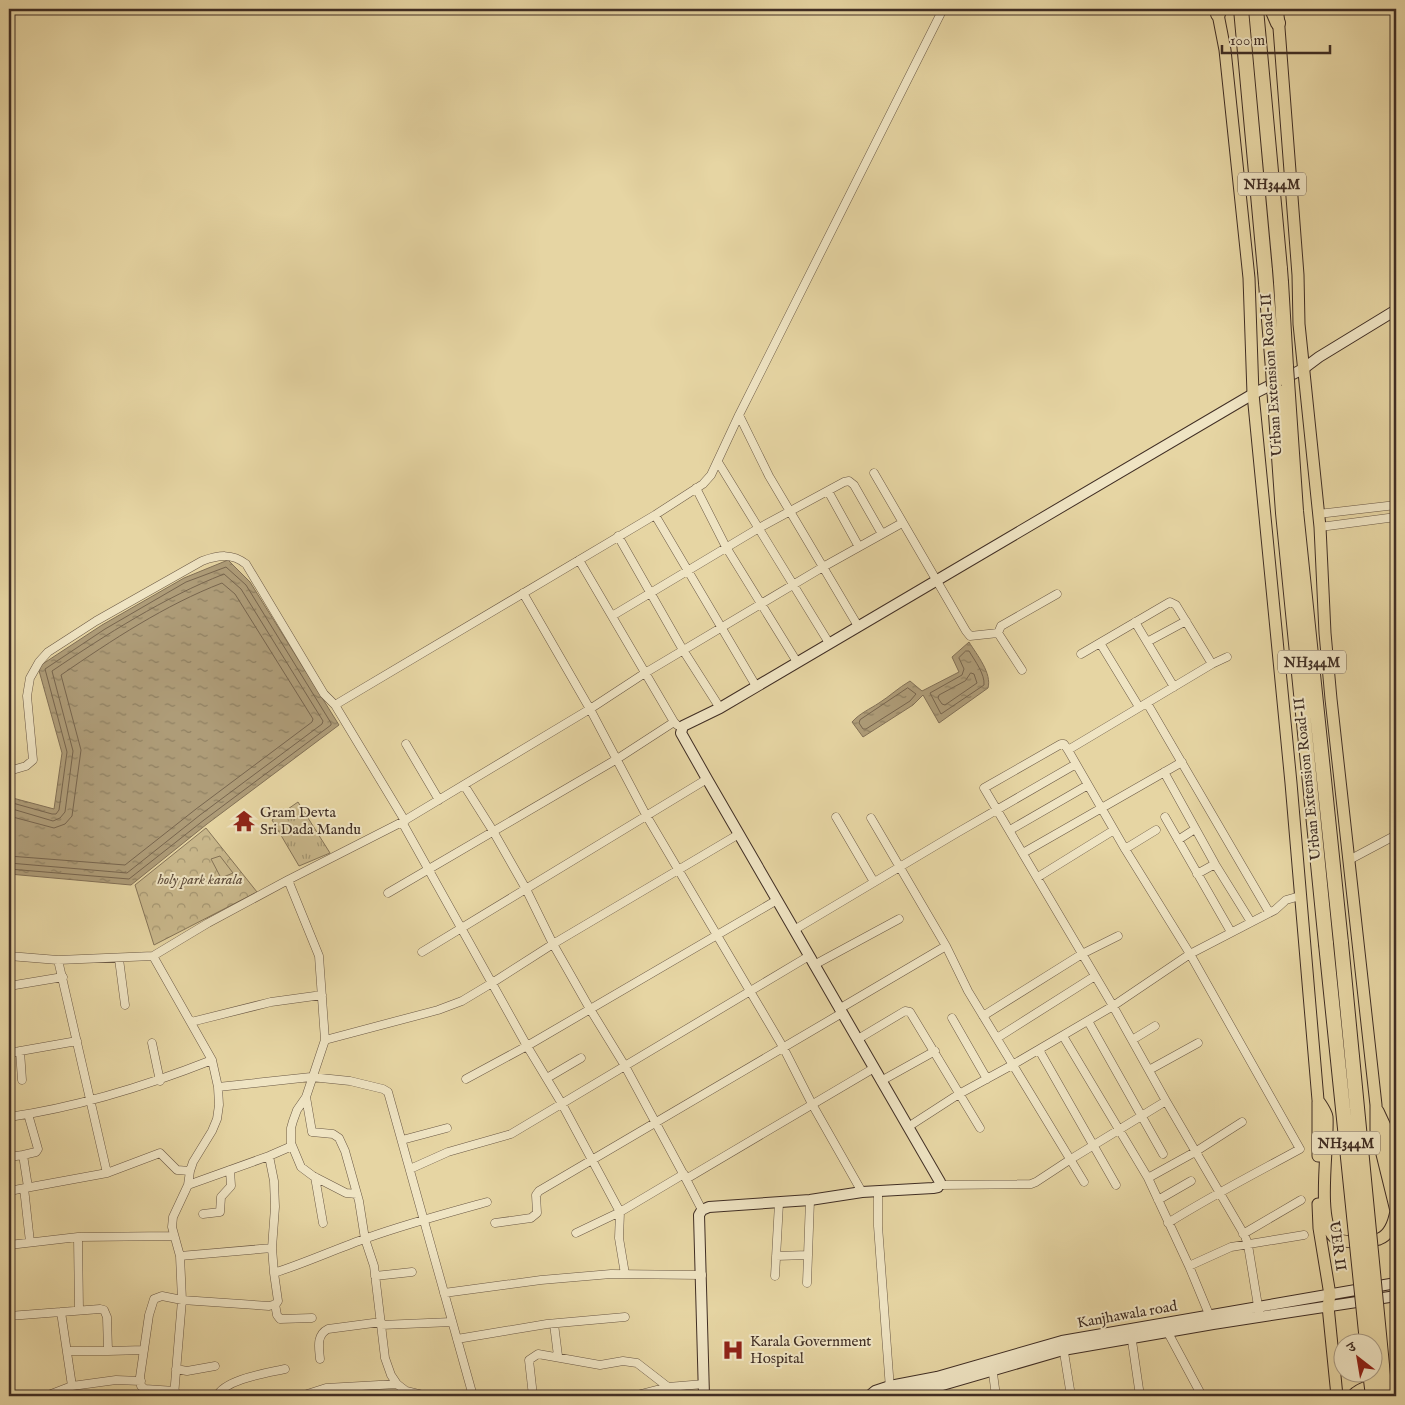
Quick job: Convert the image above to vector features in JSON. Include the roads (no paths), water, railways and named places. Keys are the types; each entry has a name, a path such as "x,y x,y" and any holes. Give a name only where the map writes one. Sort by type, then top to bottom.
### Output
{"highway":[{"name":"Urban Extension Road-II","path":"1241,9 1266,277 1282,372 1385,1396"},
{"name":"Urban Extension Road-II","path":"1256,9 1280,276 1282,372 1274,386 1283,513 1366,1332"},
{"path":"1272,9 1278,23"},
{"path":"1371,1382 1373,1396"}],"main road":[{"path":"1218,10 1225,50 1249,278 1252,394 1291,783 1318,1100 1327,1115 1325,1211 1330,1231 1335,1239 1347,1242 1379,1239 1387,1233 1394,1223 1396,1211 1376,1130 1376,1105 1330,690 1320,527 1299,324 1298,275 1277,9"},
{"path":"1249,278 1298,275"},
{"name":"UER II","path":"1318,1100 1319,1228 1329,1300 1337,1396"},
{"path":"1376,1105 1385,1126 1396,1178"},
{"path":"1352,1396 1357,1390 1396,1381"}],"street":[{"path":"336,705 655,515 707,479 718,462 739,416 942,9"},
{"path":"388,893 677,725 720,708 1005,541 1107,478 1252,394 1303,369 1319,357 1396,310"},
{"path":"739,416 769,476 858,626"},
{"path":"718,462 829,643"},
{"path":"874,473 968,634 977,636 998,633"},
{"path":"612,616 789,510 844,482 854,485 882,534"},
{"path":"696,488 726,547 796,662"},
{"path":"828,491 859,547"},
{"path":"1318,514 1396,505"},
{"path":"655,515 756,686"},
{"path":"1320,527 1396,517"},
{"path":"9,956 58,960 153,956 208,922 403,822 590,709 683,650 823,567 902,523"},
{"path":"618,536 683,650 720,708"},
{"path":"9,771 26,766 33,760 27,696 30,678 38,662 48,652 96,621 202,561 217,556 229,555 240,559 246,564 324,694 336,705 592,1159 620,1212 620,1238 625,1274"},
{"path":"579,560 677,725 939,1179 940,1185"},
{"path":"523,593 590,709 646,815 783,1047 812,1104 862,1192"},
{"path":"998,633 1001,626 1057,594"},
{"path":"1082,654 1170,602 1176,605 1212,664"},
{"path":"1147,642 1186,621"},
{"path":"1135,622 1174,687"},
{"path":"998,633 1022,670"},
{"path":"1100,643 1139,707"},
{"path":"1068,750 1212,664 1227,657"},
{"path":"1147,703 1269,912"},
{"path":"406,744 439,800"},
{"path":"1168,1223 1219,1193 1300,1149 1190,954 1125,849 1068,750 1064,744 1061,744 986,787 985,790 1038,876 1166,1101 1196,1152 1219,1193 1243,1234 1248,1245 1259,1312"},
{"path":"1023,853 1182,762"},
{"path":"794,930 1076,764"},
{"path":"1164,772 1195,830 1251,922"},
{"path":"422,952 707,779"},
{"path":"464,785 526,889 553,944 625,1066 702,1210"},
{"path":"1010,830 1088,785"},
{"path":"836,817 874,882"},
{"path":"1165,817 1230,932"},
{"path":"871,818 946,946 968,991 1084,1182"},
{"path":"1038,876 1114,830"},
{"path":"1125,849 1156,830"},
{"path":"1178,840 1195,830"},
{"path":"325,1040 438,1010 462,1001 553,944 739,834"},
{"path":"1349,860 1396,835"},
{"path":"1198,874 1215,864"},
{"path":"288,880 319,956 325,1040 311,1077 306,1097 297,1110 293,1121 290,1135 292,1146 301,1167 314,1177 346,1193 357,1194"},
{"path":"908,1126 1113,1006 1190,954 1275,910 1286,900 1300,896"},
{"path":"466,1079 527,1046 777,900"},
{"path":"410,1169 448,1152 511,1134 750,991 899,919"},
{"path":"983,1016 1082,954 1118,936"},
{"path":"495,1222 531,1218 537,1213 536,1195 539,1191 783,1047 946,946"},
{"path":"153,956 212,1060 218,1087 219,1105 217,1119 193,1162 188,1185 173,1217 172,1227 180,1256 182,1300 174,1394 142,1388 144,1350 149,1315 154,1298 162,1296 182,1300 269,1306 275,1304"},
{"path":"119,958 125,1005"},
{"path":"58,960 107,1173"},
{"path":"997,1038 1095,976"},
{"path":"9,986 63,977"},
{"path":"191,1022 271,1002 322,995"},
{"path":"858,1039 908,1011 910,1012 980,1128"},
{"path":"952,1018 987,1079"},
{"path":"1088,1021 1164,1154"},
{"path":"1132,1040 1155,1026"},
{"path":"1063,1036 1148,1178 1189,1266 1211,1320"},
{"path":"9,1053 77,1041"},
{"path":"152,1043 160,1081"},
{"path":"1149,1070 1198,1043"},
{"path":"1039,1050 1116,1185"},
{"path":"20,1051 22,1080"},
{"path":"881,1081 935,1051"},
{"path":"547,1078 581,1058"},
{"path":"9,1117 91,1101 160,1081 212,1060"},
{"path":"576,1233 685,1177 874,1068"},
{"path":"218,1087 311,1077 350,1080 386,1090 390,1097 472,1396"},
{"path":"306,1097 310,1130 313,1134 333,1134 339,1138 345,1151 357,1194 365,1239 375,1276 385,1358 391,1375 397,1384 406,1390 427,1396"},
{"path":"704,1396 699,1215 702,1210 709,1207 780,1203 862,1192 934,1188 940,1185 1031,1184 1166,1101"},
{"path":"9,1157 36,1152 38,1149 28,1114"},
{"path":"1148,1178 1196,1152 1242,1122"},
{"path":"402,1140 446,1128"},
{"path":"188,1185 292,1146"},
{"path":"9,1191 107,1173 160,1153 177,1170 190,1171"},
{"path":"23,1155 30,1242"},
{"path":"268,1156 274,1180 275,1207 272,1248 278,1301 275,1304 277,1315 280,1319 312,1318"},
{"path":"203,1214 220,1212 221,1197 231,1187 230,1170"},
{"path":"314,1177 323,1223"},
{"path":"1158,1200 1191,1180"},
{"path":"878,1191 878,1226 890,1393"},
{"path":"807,1283 810,1200"},
{"path":"1243,1234 1301,1200"},
{"path":"274,1273 424,1219 487,1202"},
{"path":"775,1276 780,1203"},
{"path":"1189,1266 1218,1252 1304,1235"},
{"path":"9,1245 78,1237 174,1236"},
{"path":"78,1237 79,1310"},
{"path":"180,1256 272,1248"},
{"path":"776,1256 808,1255"},
{"path":"375,1276 412,1272"},
{"path":"444,1294 541,1280 611,1274 702,1275"},
{"name":"Kanjhawala road","path":"870,1396 875,1391 890,1393 939,1386 992,1367 1063,1346 1329,1300 1396,1283"},
{"name":"Kanjhawala road","path":"1329,1300 1396,1296"},
{"path":"9,1316 79,1310 104,1310 107,1316 108,1351"},
{"path":"61,1312 72,1386"},
{"path":"457,1339 554,1324 625,1318"},
{"path":"320,1359 319,1340 321,1334 326,1330 381,1324 452,1322"},
{"path":"554,1324 558,1356"},
{"path":"1165,1327 1202,1396"},
{"path":"1131,1334 1140,1396"},
{"path":"1063,1346 1071,1396"},
{"path":"67,1351 144,1350"},
{"path":"533,1396 529,1360 538,1354 558,1356 600,1365 623,1361 638,1363 668,1387"},
{"path":"176,1369 187,1370 215,1366"},
{"path":"992,1367 996,1396"},
{"path":"216,1396 222,1389 244,1379 285,1369"},
{"path":"46,1396 72,1386 116,1380 141,1381"},
{"path":"301,1396 326,1388 397,1384"},
{"path":"633,1396 668,1387 704,1384"},
{"name":"Kanjhawala road","path":"886,1396 890,1393"}],"water":[{"path":"228,560 250,582 339,725 207,824 131,885 9,874 9,797 54,809 62,753 38,667 102,625 184,578"},
{"path":"969,642 986,670 989,682 988,688 939,723 923,695 913,705 863,737 852,722 855,719 910,681 922,691 959,672 952,657"}],"place":[{"name":"Gram Devta Sri Dada Mandu","path":"244,821"},
{"name":"Karala Government Hospital","path":"733,1350"}],"park label":[{"name":"holy park karala","path":"200,879"}]}
